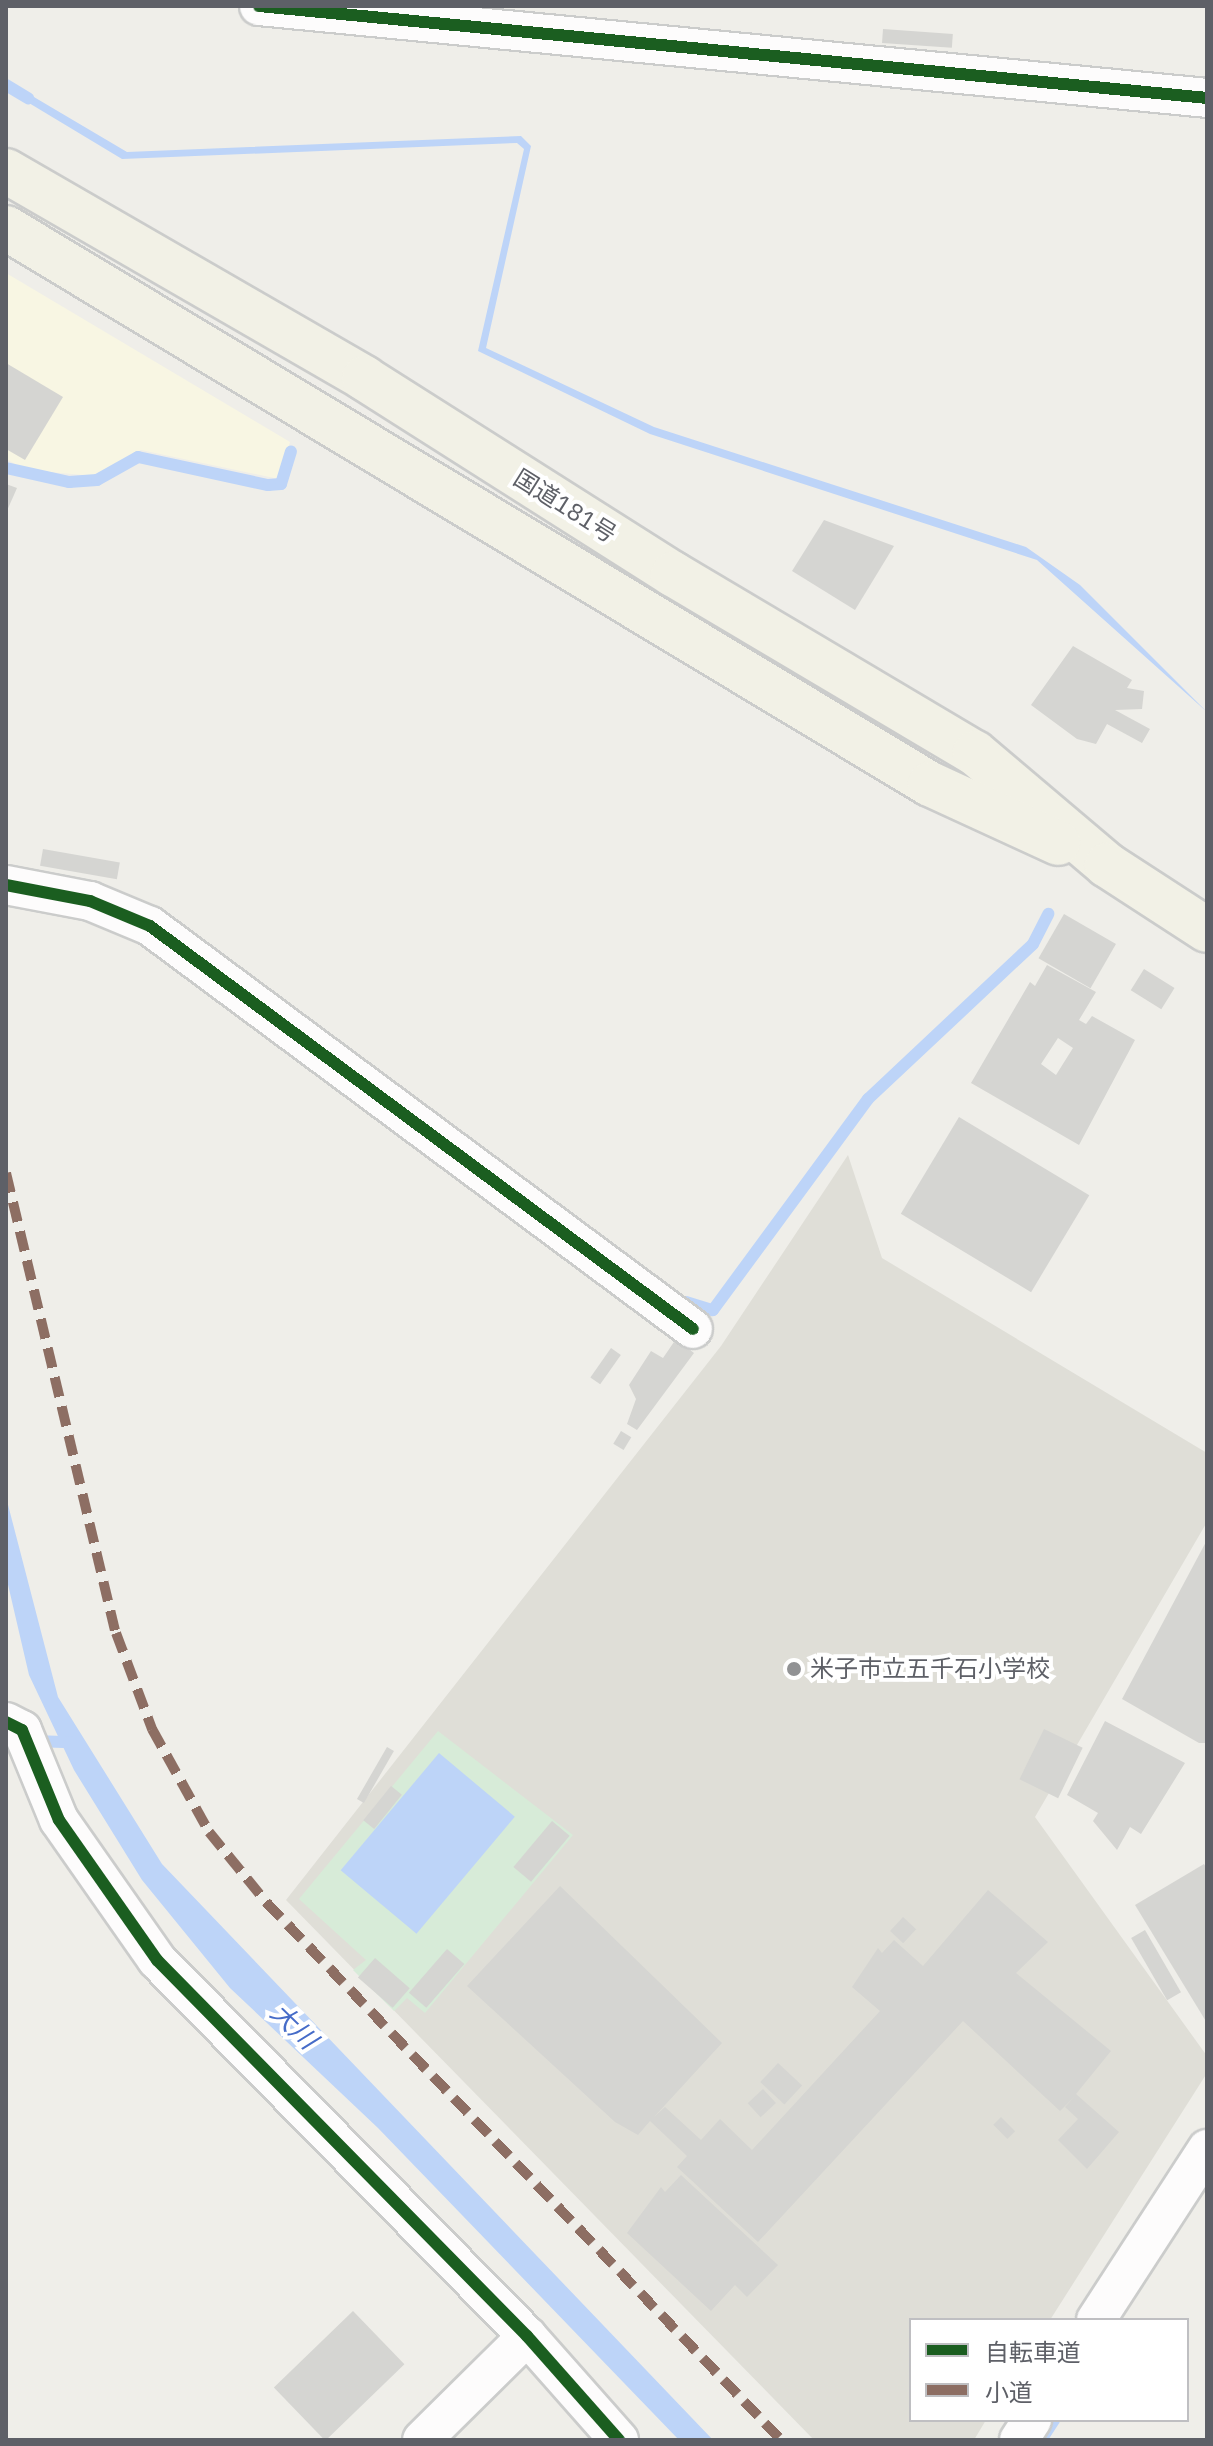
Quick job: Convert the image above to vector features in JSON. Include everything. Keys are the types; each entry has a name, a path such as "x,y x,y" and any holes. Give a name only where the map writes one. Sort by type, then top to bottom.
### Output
{"highway":[{"name":"国道181号","path":"6,171 364,378 673,574 975,753 1107,865 1207,930"},
{"name":"国道181号","path":"6,228 930,784 1107,865"}],"street":[{"path":"259,6 1207,98"},
{"path":"6,885 90,901 150,926 693,1329"},
{"path":"6,1722 22,1730 59,1820 157,1960 527,2336 619,2440"},
{"path":"1097,2318 1207,2150"},
{"path":"422,2440 527,2336"},
{"path":"1019,2440 1031,2422"}],"shaded area":[{"path":"6,273 290,442 279,479 141,450 95,476 26,470 6,459"},
{"name":"米子市立五千石小学校","path":"848,1155 882,1258 1207,1453 1207,1522 1035,1817 1207,2056 1207,2073 1051,2318 909,2318 909,2422 985,2422 974,2440 814,2440 286,1900 721,1346"}],"green space":[{"path":"438,1731 573,1835 425,2013 407,1998 394,2011 353,1970 366,1960 299,1899"}],"water":[{"path":"17,87 127,152 521,136 531,146 486,348 654,427 1026,547 1080,585 1207,712 1037,560 650,434 478,351 524,149 517,143 122,159 14,94"},
{"name":"大川","path":"6,1497 58,1697 162,1864 713,2440 679,2440 378,2128 230,1988 142,1880 74,1770 29,1675 6,1576"},
{"path":"439,1753 515,1817 416,1934 341,1870"}],"building":[{"path":"883,29 953,34 952,48 882,43"},
{"path":"6,363 63,397 25,460 6,449"},
{"path":"6,484 17,488 6,513"},
{"path":"824,520 894,546 855,610 792,571"},
{"path":"1073,646 1132,680 1127,688 1144,691 1142,709 1115,710 1150,729 1142,743 1107,724 1096,744 1077,739 1031,705"},
{"path":"43,849 120,863 117,879 40,866"},
{"path":"1064,914 1116,944 1090,988 1038,958"},
{"path":"1047,965 1096,992 1079,1020 1086,1024 1092,1016 1135,1040 1079,1145 971,1083 1030,982 1035,986","holes":["1058,1038 1073,1048 1056,1075 1041,1064"]},
{"path":"1144,969 1175,988 1161,1009 1131,990"},
{"path":"959,1117 1089,1195 1031,1292 901,1214"},
{"path":"676,1339 694,1353 637,1430 627,1424 636,1399 629,1385 651,1351 663,1358"},
{"path":"611,1348 621,1355 600,1384 590,1377"},
{"path":"621,1431 631,1437 624,1450 613,1444"},
{"path":"1207,1540 1207,1743 1199,1743 1122,1699"},
{"path":"1105,1721 1185,1763 1141,1834 1130,1827 1117,1850 1093,1821 1098,1813 1067,1795"},
{"path":"1044,1729 1083,1748 1058,1798 1019,1779"},
{"path":"387,1747 394,1751 364,1803 357,1799"},
{"path":"391,1786 402,1795 374,1829 363,1820"},
{"path":"552,1821 570,1836 531,1882 513,1867"},
{"path":"1204,1864 1207,1869 1207,2023 1135,1905"},
{"path":"560,1886 722,2043 654,2117 665,2107 701,2140 720,2119 752,2150 880,2011 852,1987 878,1948 882,1953 894,1940 923,1966 988,1890 1048,1942 1016,1973 1111,2051 1076,2094 1119,2132 1087,2169 1058,2140 1078,2119 1065,2107 1074,2097 1060,2111 963,2021 758,2242 677,2167 687,2156 650,2121 638,2135 615,2122 467,1986"},
{"path":"903,1917 916,1929 903,1943 890,1931"},
{"path":"1145,1930 1181,1992 1167,2000 1131,1938"},
{"path":"447,1949 464,1964 426,2008 409,1993"},
{"path":"375,1958 410,1988 393,2008 358,1978"},
{"path":"778,2063 802,2086 784,2105 760,2082"},
{"path":"763,2089 776,2103 761,2117 748,2103"},
{"path":"1001,2117 1015,2131 1007,2139 993,2125"},
{"path":"681,2175 778,2265 747,2297 735,2285 711,2311 627,2233 661,2187 665,2192"},
{"path":"353,2311 404,2364 326,2440 274,2387"}],"waterway":[{"path":"6,85 28,98"},
{"path":"6,468 69,482 97,480 138,457 268,485 281,484 291,452"},
{"path":"686,1302 713,1310 868,1099 1033,944 1048,914"},
{"path":"33,1741 71,1742"},
{"path":"1041,2440 1053,2422"}],"marked path":[{"path":"6,1173 116,1633 152,1729 209,1832 267,1903 781,2440"}],"cycle path":[{"path":"259,6 1207,98"},
{"path":"6,885 90,901 150,926 693,1329"},
{"path":"6,1722 22,1730 59,1820 157,1960 527,2336 619,2440"}],"place":[{"name":"米子市立五千石小学校","path":"794,1669"}]}
